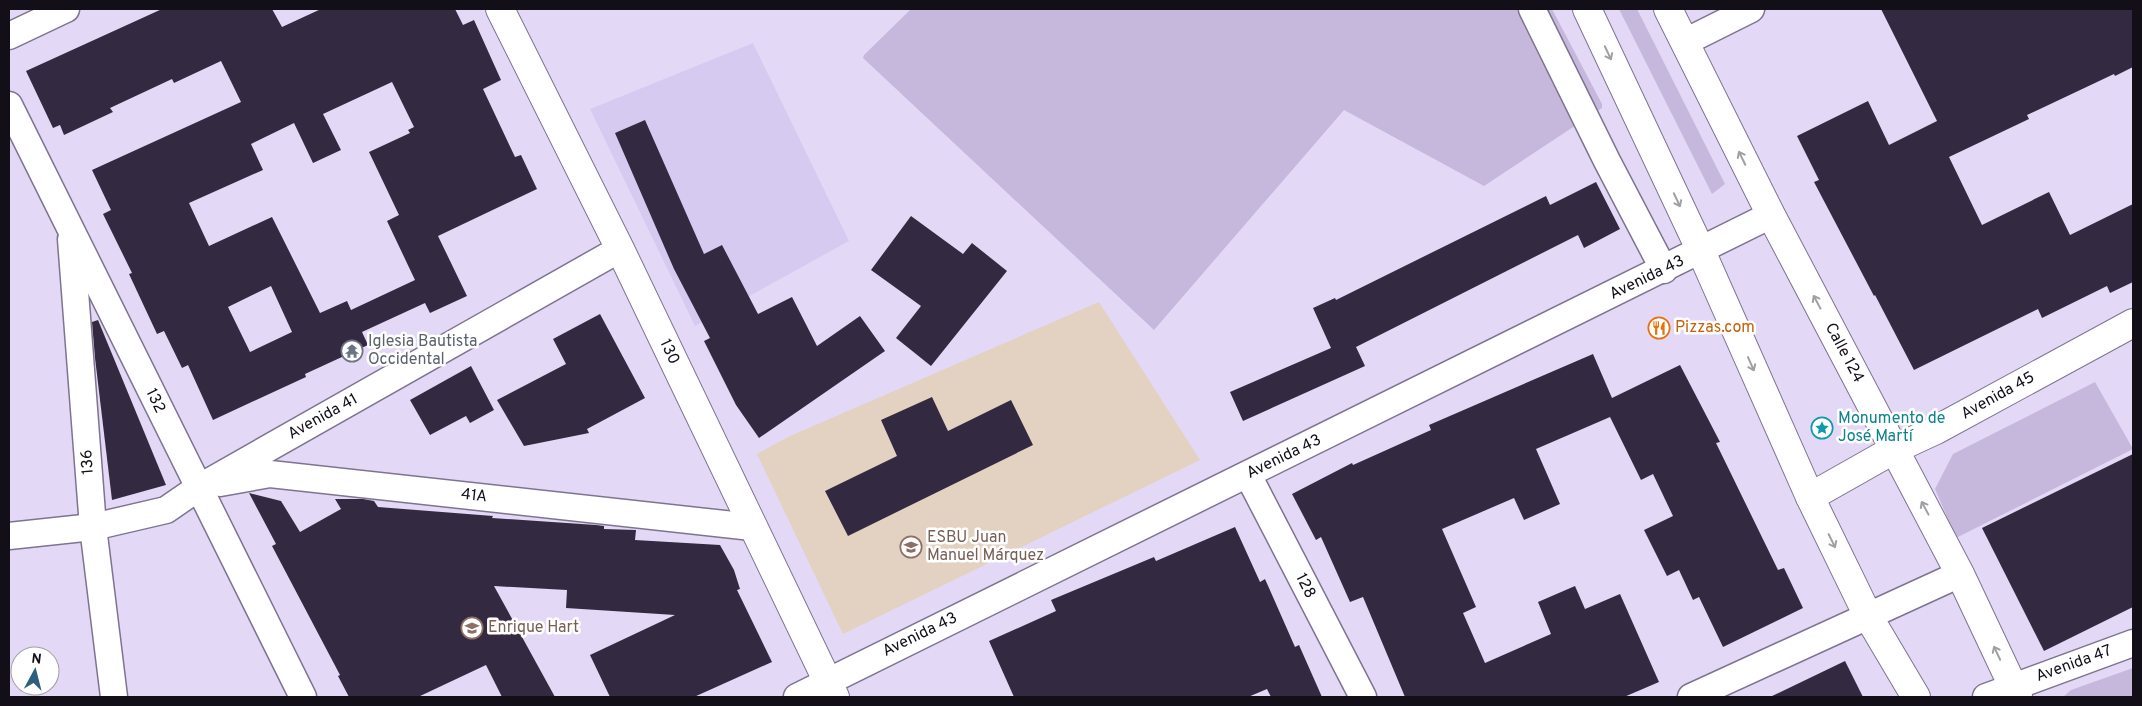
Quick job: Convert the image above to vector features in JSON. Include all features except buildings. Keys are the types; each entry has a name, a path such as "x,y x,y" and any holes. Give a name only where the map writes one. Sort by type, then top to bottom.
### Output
{"street":[{"path":"9,36 66,9"},
{"name":"130","path":"500,9 620,249 831,689"},
{"path":"1532,9 1607,161 1664,270"},
{"path":"1587,9 1701,251 1810,497 1868,616 1916,697"},
{"name":"Calle 124","path":"1668,9 1771,215 1960,574 2016,692"},
{"path":"1685,42 1751,9"},
{"name":"132","path":"9,105 303,697"},
{"name":"Avenida 43","path":"797,697 831,689 1248,475 1664,270 1771,215"},
{"name":"136","path":"70,226 93,527 114,697"},
{"name":"Avenida 41","path":"9,536 93,527 166,510 198,488 620,249"},
{"name":"Avenida 45","path":"1810,497 1895,449 1936,430 2133,323"},
{"name":"41A","path":"198,488 270,474 752,527"},
{"name":"128","path":"1248,475 1363,697"},
{"path":"1692,697 1960,574"},
{"name":"Avenida 47","path":"1986,697 2016,692 2133,643"},
{"path":"290,672 296,697"}],"shaded area":[{"path":"911,9 1552,9 1602,104 1602,108 1484,186 1344,110 1154,330 863,58"},
{"path":"1619,9 1637,9 1725,184 1712,194"},
{"path":"753,43 849,241 695,326 590,109"},
{"name":"ESBU Juan Manuel Márquez","path":"1099,302 1200,460 843,634 757,454 788,437"},
{"path":"2095,382 2133,449 1956,538 1935,489 1953,454"},
{"path":"2133,668 2133,697 2063,697 2071,690"}],"place":[{"name":"Pizzas.com","path":"1659,328"},
{"name":"Iglesia Bautista Occidental","path":"352,351"},
{"name":"Monumento de José Martí","path":"1822,428"},
{"name":"ESBU Juan Manuel Márquez","path":"911,547"},
{"name":"Enrique Hart","path":"472,628"}]}
